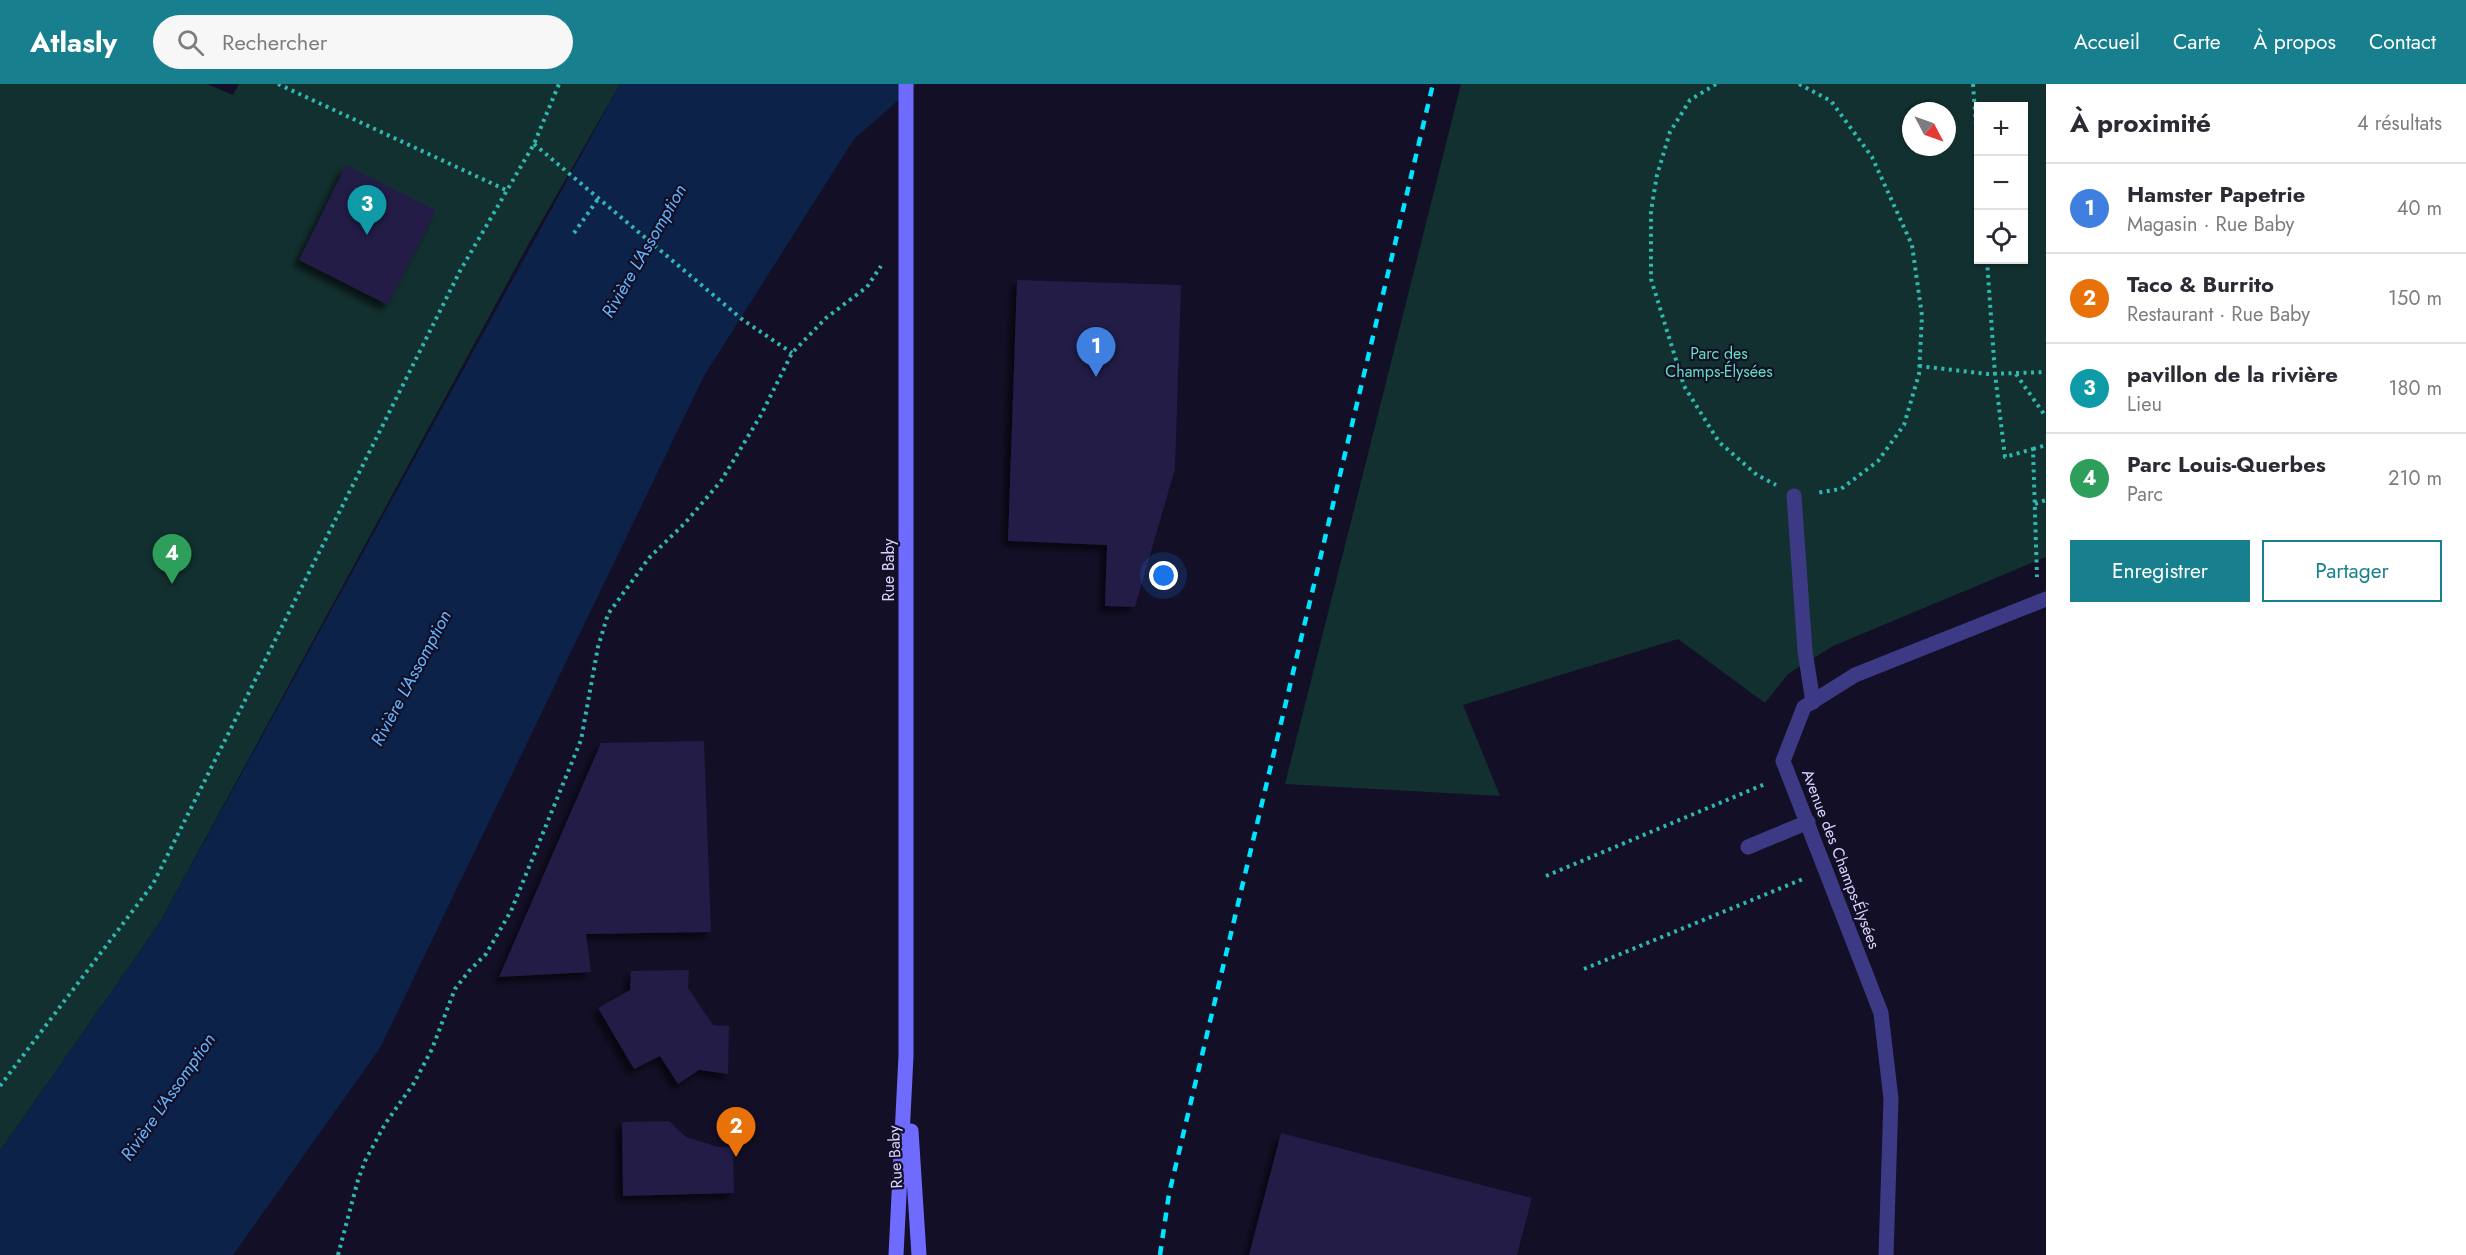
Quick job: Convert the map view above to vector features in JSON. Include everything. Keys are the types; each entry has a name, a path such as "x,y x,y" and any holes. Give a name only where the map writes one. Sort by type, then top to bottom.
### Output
{"main road":[{"name":"Rue Baby","path":"896,1255 906,1056 906,84"},
{"name":"Rue Baby","path":"906,1056 919,1255"}],"street":[{"path":"1794,496 1806,651 1813,702"},
{"name":"Avenue des Champs-Élysées","path":"1886,1255 1891,1099 1881,1013 1783,761 1804,707 1855,675 2046,599"},
{"path":"1748,847 1808,822"}],"path":[{"path":"278,84 506,190"},
{"path":"0,1086 153,884 460,271 534,144 559,84"},
{"path":"1716,84 1690,100 1670,132 1657,175 1651,211 1651,279 1684,386 1719,442 1757,475 1794,496 1841,489 1878,461 1904,425 1919,374 1922,316 1912,245 1872,157 1831,101 1798,84"},
{"path":"1973,84 1974,102"},
{"path":"534,144 742,320 792,353"},
{"path":"574,232 598,200"},
{"path":"1987,264 1995,374 2005,457 2046,445"},
{"path":"338,1255 365,1161 385,1124 414,1083 432,1049 455,989 486,954 511,911 580,740 598,647 608,614 649,558 685,523 721,481 761,415 792,353 826,318 867,288"},
{"path":"1919,366 1995,374 2046,372"},
{"path":"2016,373 2046,417"},
{"path":"2033,449 2037,577"},
{"path":"2035,504 2046,500"},
{"path":"1546,876 1765,784"},
{"path":"1584,969 1803,879"}],"green space":[{"path":"0,84 207,84 233,95 239,84 620,84 528,245 159,924 0,1151"},
{"name":"Parc des Champs-Élysées","path":"1461,84 2046,84 2046,557 1833,646 1788,674 1765,703 1678,639 1463,705 1500,796 1285,784"}],"water":[{"name":"Rivière L'Assomption","path":"620,84 917,84 854,139 704,376 380,1048 233,1255 0,1255 0,1151 159,924"}],"building":[{"path":"346,165 436,210 388,305 299,260"},
{"path":"1017,280 1181,285 1175,469 1135,607 1105,606 1107,545 1008,541"},
{"path":"704,741 711,932 586,934 591,972 499,977 601,743"},
{"path":"689,970 688,988 713,1025 729,1026 728,1074 699,1070 678,1084 660,1056 634,1069 598,1008 630,990 631,971"},
{"path":"669,1121 686,1137 718,1147 733,1147 734,1193 623,1196 622,1122"},
{"path":"1281,1133 1532,1198 1517,1255 1249,1255"}],"railway":[{"path":"1160,1255 1169,1194 1433,84"}],"place":[{"name":"pavillon de la rivière","path":"367,235"},
{"name":"Hamster Papetrie","path":"1096,377"},
{"name":"Parc Louis-Querbes","path":"172,584"},
{"name":"Taco & Burrito","path":"736,1157"}]}
